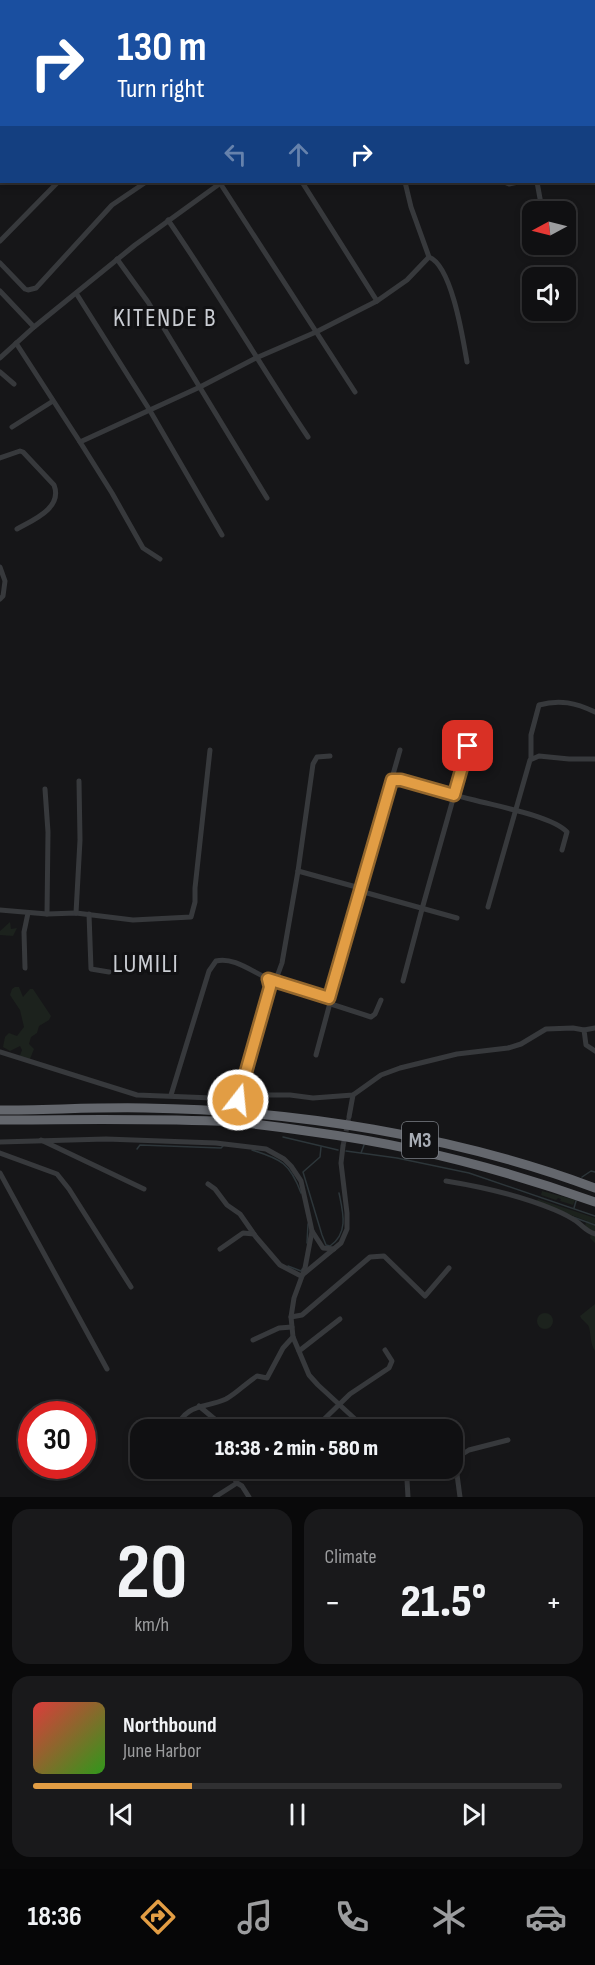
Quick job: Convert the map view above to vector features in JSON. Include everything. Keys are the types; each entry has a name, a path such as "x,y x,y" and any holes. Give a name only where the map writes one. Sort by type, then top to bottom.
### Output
{"highway":[{"name":"M3","path":"0,1110 167,1108 244,1112 348,1125 462,1148 595,1188"},
{"name":"M3","path":"0,1120 232,1122 288,1128 356,1138 444,1156 506,1172 595,1202"}],"street":[{"path":"0,241 57,183"},
{"path":"0,263 25,289 36,288 112,205 145,183"},
{"path":"0,358 117,259 220,183"},
{"path":"222,183 355,392"},
{"path":"303,183 377,301"},
{"path":"405,183 411,207 429,257"},
{"path":"537,183 540,201"},
{"path":"168,219 308,437"},
{"path":"80,442 316,332 377,301 408,280 429,257"},
{"path":"429,257 435,259 442,269 458,316 467,362"},
{"path":"117,259 148,302 267,498"},
{"path":"0,291 34,327"},
{"path":"76,293 149,409 222,535"},
{"path":"16,343 112,493 143,548 160,559"},
{"path":"0,372 14,384"},
{"path":"12,428 53,400"},
{"path":"0,458 23,452 54,485 56,491 53,505 17,529"},
{"path":"0,567 5,581 3,596 0,599"},
{"path":"488,907 514,809 531,758 531,735 539,705 558,701 578,704 595,712"},
{"path":"403,981 468,746"},
{"path":"0,910 46,914 76,913 137,920 191,917 194,910 210,750"},
{"path":"316,1054 400,750"},
{"path":"276,982 282,963 298,871 313,764 317,757 330,756"},
{"path":"531,758 538,756 595,759"},
{"path":"392,780 401,780 514,809 565,829 567,831 562,850"},
{"path":"76,913 80,840 79,781"},
{"path":"45,789 48,832 46,914"},
{"path":"298,871 458,918"},
{"path":"25,968 24,932 28,913"},
{"path":"88,914 90,965 92,970 109,972"},
{"path":"171,1095 212,963 223,959 268,979 371,1017 375,1014 381,1000"},
{"path":"238,1100 270,987 268,979"},
{"path":"0,1052 130,1093 238,1100 265,1095 313,1098 353,1095 381,1075 400,1068 457,1054 508,1048 521,1044 546,1029 595,1028"},
{"path":"584,1030 586,1045 595,1051"},
{"path":"349,1117 353,1095"},
{"path":"0,1142 106,1138 216,1143 266,1149 291,1166 301,1181 312,1231 305,1268 294,1298 291,1317 293,1337 309,1375 356,1419"},
{"path":"39,1140 144,1190"},
{"path":"301,1276 341,1243 347,1229 341,1163 343,1146"},
{"path":"0,1153 57,1174 132,1287"},
{"path":"0,1173 107,1369"},
{"path":"446,1181 497,1190 557,1210 576,1221 586,1231 595,1234"},
{"path":"208,1184 215,1189 227,1205 240,1214 280,1265 301,1276"},
{"path":"312,1231 323,1248 334,1249"},
{"path":"220,1249 243,1233 254,1234"},
{"path":"291,1317 302,1315 370,1257 384,1256 425,1296 449,1268"},
{"path":"299,1352 340,1319"},
{"path":"253,1340 279,1328 292,1327"},
{"path":"182,1419 187,1412 224,1399 257,1376 267,1378 293,1337"},
{"path":"324,1419 358,1389 389,1368 392,1361 386,1350"},
{"path":"199,1406 215,1419"},
{"path":"463,1454 469,1450 508,1440"},
{"path":"235,1479 249,1497"},
{"path":"406,1479 408,1497"},
{"path":"458,1479 460,1497"},
{"path":"215,1497 237,1483"}],"shaded area":[{"path":"10,922 11,929 17,928 13,936 0,935 0,931"},
{"path":"15,987 19,987 23,997 30,989 33,989 51,1016 31,1037 29,1044 34,1049 30,1059 19,1058 22,1050 20,1046 10,1051 3,1047 5,1037 9,1033 17,1036 24,1027 20,1010 10,995"},
{"path":"542,1191 575,1200 573,1205 560,1201 561,1199 558,1198 556,1200 541,1195"},
{"path":"538,1199 595,1218 595,1224 588,1222 595,1225 595,1243 590,1238 591,1231 585,1225 587,1221 536,1202"},
{"path":"595,1304 595,1351 589,1327 580,1316"},
{"path":"545,1313 551,1315 553,1321 551,1327 545,1329 539,1327 537,1321 539,1315"}],"waterway":[{"path":"283,1137 338,1150"},
{"path":"137,1149 140,1145 221,1148 223,1146"},
{"path":"361,1153 364,1145"},
{"path":"321,1147 320,1157 303,1172 322,1235 326,1245 330,1246 336,1241 342,1229 343,1215 339,1193"},
{"path":"252,1150 270,1156 283,1164 293,1175 301,1193"},
{"path":"346,1151 397,1158 469,1173 595,1216"},
{"path":"582,1177 591,1171 595,1172"},
{"path":"574,1208 576,1201"},
{"path":"573,1217 595,1225"},
{"path":"307,1243 308,1224"},
{"path":"288,1266 301,1271 303,1268"}],"tunnel":[{"path":"343,1146 349,1117"}],"district":[{"name":"KITENDE B","path":"165,318"},
{"name":"LUMILI","path":"146,964"}],"route":[{"path":"238,1100 270,987 268,979 329,998 392,780 401,780 454,795 468,746"}]}
